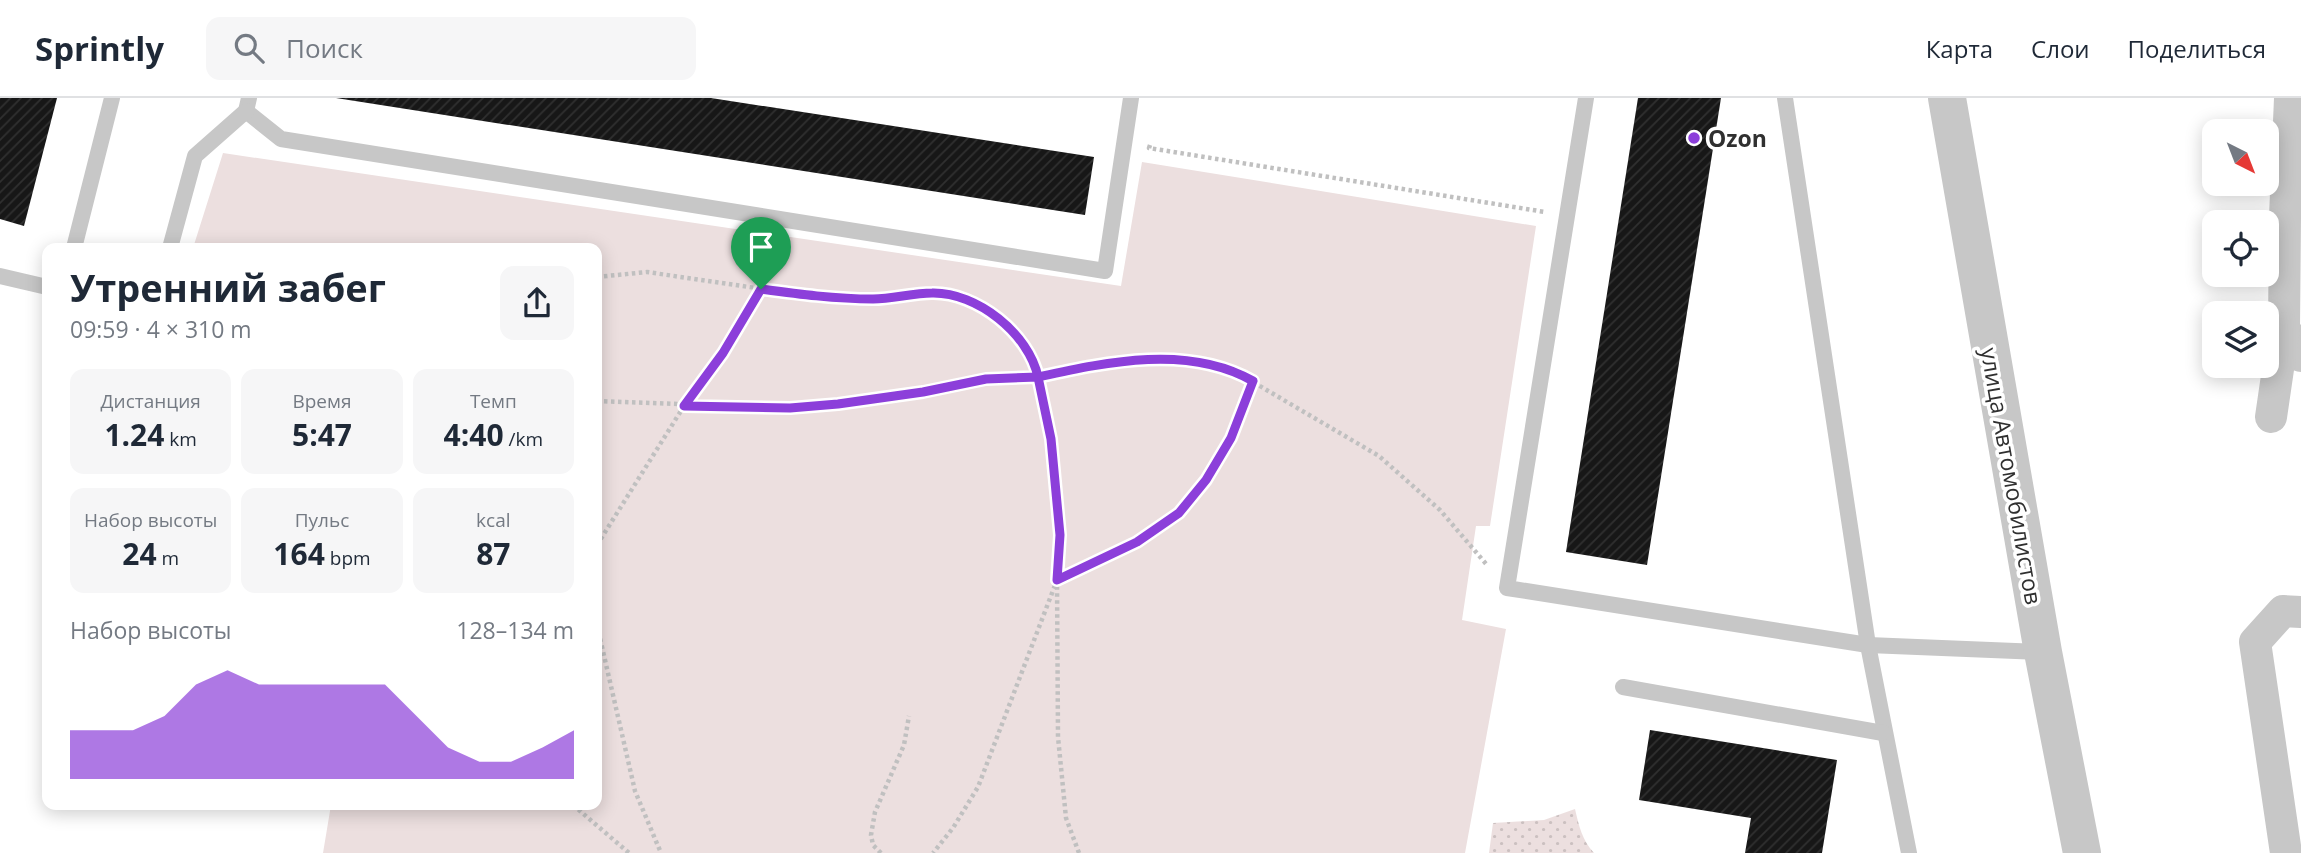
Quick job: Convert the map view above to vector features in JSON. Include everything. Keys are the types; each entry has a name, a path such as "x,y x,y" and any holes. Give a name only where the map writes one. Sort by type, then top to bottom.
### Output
{"street":[{"name":"улица Автомобилистов","path":"1947,98 2043,652 2082,853"},
{"path":"2271,417 2284,328 2285,217 2291,98"},
{"path":"2284,328 2301,356"},
{"path":"2286,853 2255,642 2283,611 2301,612"}],"lane":[{"path":"75,243 112,98"},
{"path":"171,243 195,156 247,105 281,139 1105,271 1131,98"},
{"path":"1586,98 1507,588 1868,645 2043,652"},
{"path":"1785,98 1868,645 1883,733 1909,852"},
{"path":"0,275 42,286"},
{"path":"1623,687 1883,733"}],"path":[{"path":"1151,136 1149,148 1567,215"},
{"path":"602,276 647,272 810,296 875,299 934,293 971,301 998,318 1021,339 1036,366 1051,439 1060,535 1057,580 1058,737 1066,818 1079,853"},
{"path":"602,537 684,406 723,353 761,289"},
{"path":"602,401 790,408 923,392 986,379 1038,377 1100,363 1196,361 1236,372 1379,456 1440,510 1507,588"},
{"path":"933,853 953,828 978,787 1057,580 1137,542 1179,513 1206,480 1231,438 1253,381"},
{"path":"602,647 635,790 660,853"},
{"path":"881,853 873,845 871,835 875,812 904,744 909,716"},
{"path":"579,810 629,853"}],"shaded area":[{"path":"223,153 1121,286 1142,162 1536,226 1490,526 1476,526 1462,620 1506,629 1465,853 323,853 330,810 602,810 602,243 195,243"},
{"path":"1575,809 1584,838 1594,853 1489,853 1493,823 1544,820"}],"building":[{"path":"0,98 57,98 24,226 0,219"},
{"path":"336,98 711,98 1094,157 1085,215"},
{"path":"1638,98 1721,98 1647,565 1566,552"},
{"path":"1650,730 1837,760 1822,853 1745,853 1751,818 1639,800"}],"place":[{"name":"Ozon","path":"1694,138"}],"route":[{"path":"761,289 723,353 684,406 790,408 923,392 986,379 1038,377 1051,439 1060,535 1057,580 1137,542 1179,513 1206,480 1231,438 1253,381 1236,372 1196,361 1100,363 1038,377 1036,366 1021,339 998,318 971,301 934,293 875,299 810,296 761,289"}]}
